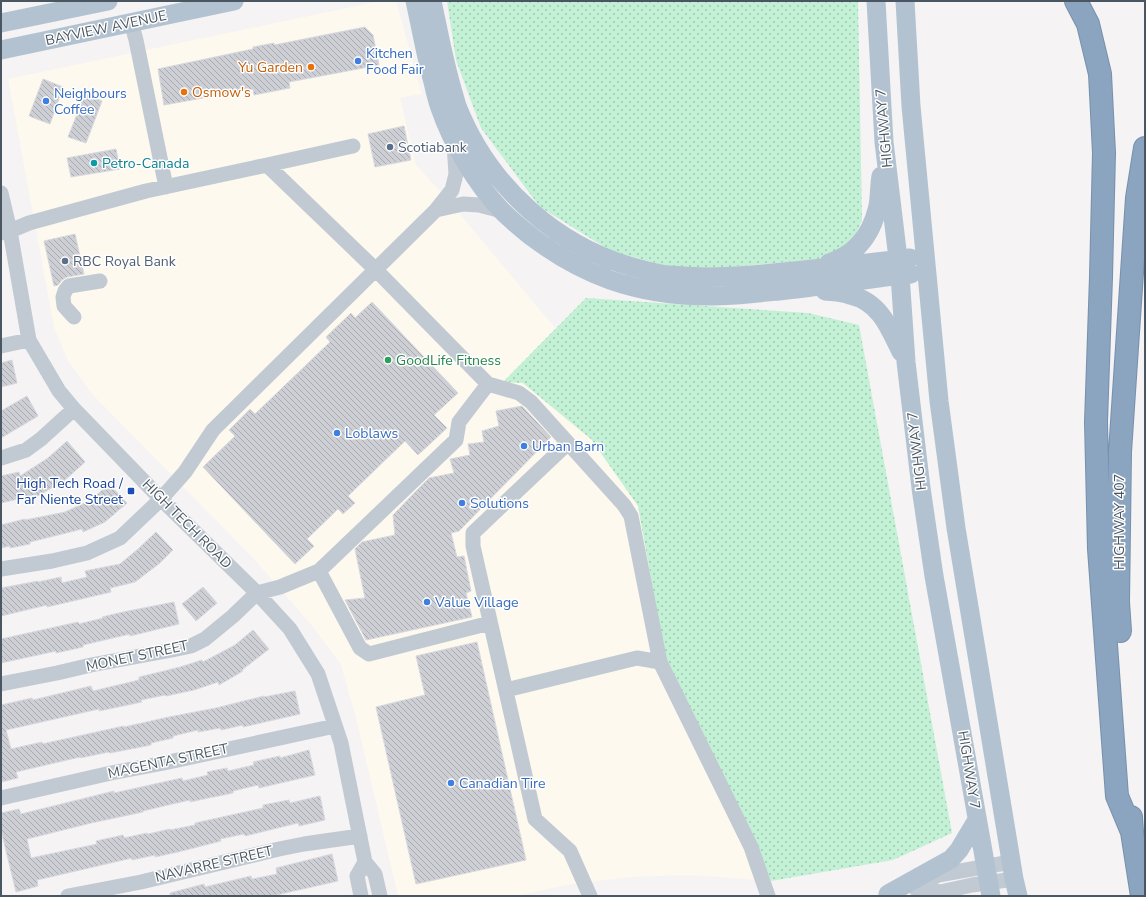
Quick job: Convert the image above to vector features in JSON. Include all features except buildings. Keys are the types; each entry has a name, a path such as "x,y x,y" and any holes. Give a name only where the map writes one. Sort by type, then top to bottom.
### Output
{"highway":[{"path":"1076,1 1088,24 1100,74 1104,153 1096,422 1099,549 1117,796 1132,832"},
{"name":"HIGHWAY 407","path":"1142,896 1132,832 1118,602 1120,452 1138,198 1145,148"}],"main road":[{"name":"BAYVIEW AVENUE","path":"1,23 108,1"},
{"name":"BAYVIEW AVENUE","path":"1,50 234,1"},
{"path":"415,1 429,68 440,108 454,140 467,164 502,211 551,251 578,267 610,280 637,288 699,296 735,295 801,279 926,264"},
{"path":"432,1 444,62 457,106 476,147 502,182 529,210 560,234 596,255 630,267 666,275 710,278 750,276 801,279 861,298 872,305 888,324 906,362"},
{"name":"HIGHWAY 7","path":"876,1 884,142 899,267 906,362 922,496 934,576 988,882"},
{"name":"HIGHWAY 7","path":"904,1 911,106 938,401 956,528 1014,879"},
{"path":"801,279 846,256 854,250 870,230 877,209 884,142"},
{"path":"883,895 952,859 977,820"}],"street":[{"path":"131,22 166,187"},
{"path":"1,569 52,561 87,553 120,538 161,499 185,472 213,430 436,210 452,190 456,174 454,140"},
{"path":"5,232 30,223 146,191 352,146"},
{"path":"267,165 376,270 488,384 519,393 531,402 624,505 631,516 660,662 751,847 768,896"},
{"name":"HIGH TECH ROAD","path":"1,193 5,232 29,340 59,391 74,409 161,499 256,593 290,629 318,674 341,743 365,862 375,874 380,896"},
{"path":"436,210 463,204 479,205 502,211"},
{"path":"74,317 64,306 63,297 65,291 69,286 100,281"},
{"path":"1,346 29,340"},
{"path":"256,593 280,587 319,571 456,440 459,422 488,384"},
{"path":"1,458 26,450 41,439 74,409"},
{"path":"568,443 473,534 473,546 535,819 570,851 590,896"},
{"path":"319,571 360,648 369,654 490,623"},
{"name":"MONET STREET","path":"1,684 57,674 92,665 190,646 205,639 219,629 256,593"},
{"path":"506,690 637,658 660,662"},
{"name":"MAGENTA STREET","path":"1,798 111,773 335,726"},
{"name":"NAVARRE STREET","path":"68,896 140,882 286,848 360,836"},
{"path":"361,896 357,876 365,862"},
{"path":"883,895 915,888 938,875 988,882 1014,879"}],"shaded area":[{"path":"380,1 396,1 422,94 400,98 416,165 448,200 555,328 503,382 522,383 591,439 638,506 665,656 754,841 771,881 690,875 630,877 566,885 516,896 398,896 356,718 341,665 314,628 254,559 93,395 68,361 54,327 8,79"}],"green space":[{"path":"447,1 858,1 862,220 852,244 820,259 685,271 611,251 540,207 481,128 456,60"},
{"path":"586,298 808,313 859,325 952,833 893,860 771,881 754,841 665,656 638,506 591,439 523,383 503,382"}],"place":[{"name":"Kitchen Food Fair","path":"358,61"},
{"name":"Yu Garden","path":"311,67"},
{"name":"Osmow's","path":"184,92"},
{"name":"Neighbours Coffee","path":"46,101"},
{"name":"Scotiabank","path":"390,147"},
{"name":"Petro-Canada","path":"94,163"},
{"name":"RBC Royal Bank","path":"65,261"},
{"name":"GoodLife Fitness","path":"388,360"},
{"name":"Loblaws","path":"337,433"},
{"name":"Urban Barn","path":"524,446"},
{"name":"High Tech Road / Far Niente Street","path":"131,491"},
{"name":"Solutions","path":"462,503"},
{"name":"Value Village","path":"427,602"},
{"name":"Canadian Tire","path":"451,783"}]}
